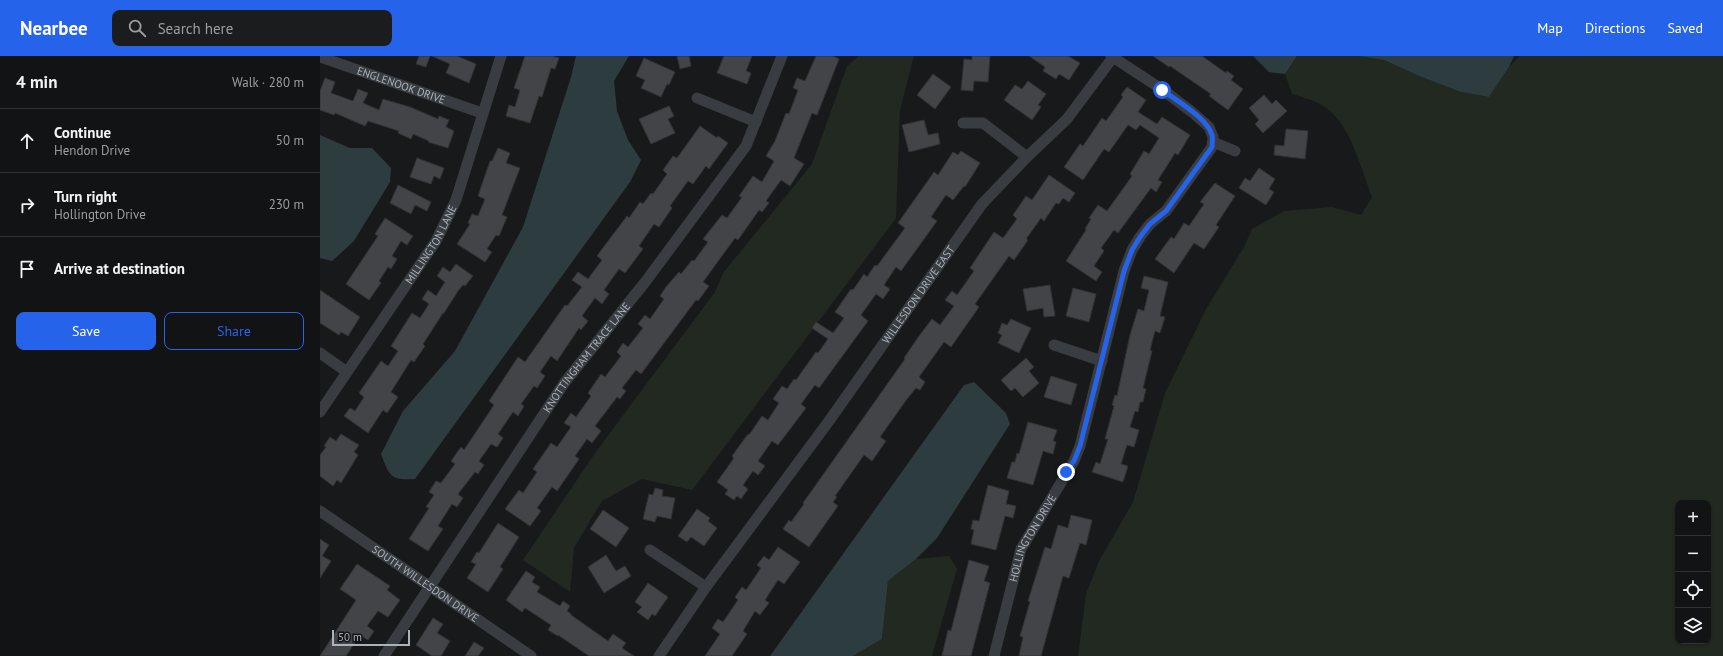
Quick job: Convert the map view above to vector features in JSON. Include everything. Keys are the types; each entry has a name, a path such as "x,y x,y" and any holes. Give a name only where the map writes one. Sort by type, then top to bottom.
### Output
{"street":[{"name":"MILLINGTON LANE","path":"320,412 436,241 456,200 501,56"},
{"name":"KNOTTINGHAM TRACE LANE","path":"384,656 565,382 646,282 746,146 782,56"},
{"path":"1113,56 1192,112 1209,127 1213,137 1212,144 1235,151"},
{"name":"WILLESDON DRIVE EAST","path":"659,656 706,587 829,421 982,204 1027,157 1067,119 1113,56"},
{"name":"ENGLENOOK DRIVE","path":"320,57 482,113"},
{"path":"697,98 756,122"},
{"path":"963,123 983,123 1027,157"},
{"name":"HOLLINGTON DRIVE","path":"994,656 1020,549 1074,461 1080,446 1124,271 1132,250 1150,224 1166,211 1212,144"},
{"path":"1054,346 1102,361"},
{"path":"320,353 347,372"},
{"name":"SOUTH WILLESDON DRIVE","path":"320,511 531,656"},
{"path":"650,550 706,587"}],"shaded area":[{"path":"576,56 629,56 614,81 617,111 628,140 641,160 630,182 415,479 395,478 386,467 381,454 403,411 455,351 523,227 571,77"},
{"path":"859,56 914,56 900,110 896,218 692,490 642,479 602,501 574,548 570,592 523,560 595,453 715,292 723,273 812,164 847,66"},
{"path":"1253,56 1297,56 1285,74 1269,72"},
{"path":"1297,56 1359,56 1384,60 1419,76 1461,92 1489,97 1509,67 1520,56 1723,56 1723,656 1078,656 1086,594 1099,561 1133,502 1165,393 1206,309 1244,247 1252,229 1284,211 1332,207 1361,215 1372,197 1352,144 1346,131 1338,120 1329,110 1318,103 1292,94 1285,74"},
{"path":"1359,56 1514,56 1509,67 1489,97 1461,92 1419,76 1384,60"},
{"path":"320,135 350,148 372,148 391,168 390,182 354,241 332,261 320,258"},
{"path":"974,382 1006,413 1010,424 937,538 916,559 888,581 882,639 853,656 770,656 964,385"},
{"path":"949,556 957,569 932,656 853,656 882,639 888,581 916,559"}],"building":[{"path":"419,56 430,56 426,67 416,64"},
{"path":"432,56 457,56 476,64 469,83 446,73 450,64"},
{"path":"525,56 552,56 559,58 555,69 551,68 542,97 539,96 530,123 506,116 509,105 515,107 520,90 514,88"},
{"path":"677,56 689,56 691,66 680,69"},
{"path":"724,56 752,56 746,71 751,73 747,84 717,73"},
{"path":"816,56 833,56 839,59 817,115 812,113 794,158 804,164 790,186 781,180 766,201 769,203 762,212 759,210 738,240 735,238 703,282 709,286 698,301 696,300 641,374 636,370 622,388 626,391 620,399 617,397 595,426 601,431 592,443 587,439 575,456 579,459 557,491 552,487 537,508 541,511 530,526 505,509 519,490 523,493 537,472 533,469 551,443 557,447 571,427 564,423 571,413 576,417 591,396 588,393 601,374 605,377 621,356 617,352 623,343 628,347 643,328 638,324 645,315 650,319 664,299 660,296 666,287 679,272 681,274 692,260 694,261 708,242 703,239 722,215 727,218 742,197 739,196 753,176 762,182 774,161 766,156 775,141 786,113 789,114 798,90 793,88 797,78 805,81"},
{"path":"972,56 990,56 988,82 974,81 973,91 961,90 964,59 972,60"},
{"path":"1029,56 1068,56 1080,63 1069,80 1059,74 1056,79 1043,71 1045,67"},
{"path":"1153,56 1202,56 1226,73 1227,71 1234,76 1231,80 1243,89 1228,110 1209,96 1211,94"},
{"path":"644,58 675,72 661,97 641,88 645,80 636,76"},
{"path":"933,74 951,87 935,109 917,95"},
{"path":"325,78 335,82 331,93 353,101 358,89 368,93 363,103 379,110 383,99 410,107 438,119 439,116 449,120 446,127 454,131 448,148 428,142 429,141 413,134 411,139 398,133 399,131 368,121 365,126 335,113 334,115 320,110 320,91"},
{"path":"1028,81 1046,94 1038,105 1041,107 1032,120 1004,100 1015,85 1022,89"},
{"path":"1127,87 1146,100 1138,112 1157,124 1162,117 1190,135 1178,155 1175,153 1158,180 1162,182 1156,192 1151,188 1118,233 1114,230 1101,248 1104,251 1094,266 1102,272 1096,281 1066,261 1086,230 1085,229 1091,219 1089,218 1098,205 1107,211 1132,176 1130,174 1144,151 1149,154 1159,138 1140,125 1136,130 1128,125 1109,152 1104,149 1083,180 1064,167 1080,144 1083,146 1102,118 1106,121 1123,97 1121,95"},
{"path":"1264,95 1272,104 1276,100 1287,111 1263,133 1255,124 1259,120 1249,108"},
{"path":"669,106 674,116 668,119 675,133 651,144 639,119"},
{"path":"924,120 928,135 938,133 940,144 909,152 902,125"},
{"path":"700,126 717,138 718,136 728,143 709,169 706,166 693,184 688,181 670,206 672,208 659,227 654,224 639,246 643,249 625,273 619,269 604,290 609,294 602,304 595,298 582,316 588,321 581,330 579,328 557,361 551,356 540,372 545,376 537,388 534,386 521,404 524,406 518,416 513,412 498,434 503,438 497,447 491,444 479,461 484,465 478,474 475,472 458,494 463,498 457,507 452,504 438,526 443,529 428,551 409,539 429,508 426,507 434,495 429,492 436,481 441,483 455,464 451,461 461,447 464,450 494,405 489,401 518,357 525,362 565,305 567,306 582,287 572,280 578,272 588,279 602,260 597,256 602,249 627,216 629,218 640,202 643,204 651,193 653,194 667,174 663,170 673,156 677,158"},
{"path":"1286,129 1308,131 1305,159 1274,155 1275,145 1284,146"},
{"path":"498,148 510,153 506,163 520,168 502,215 507,217 499,236 496,235 487,249 492,252 485,262 457,244 470,224 468,223 472,214 478,216 485,199 478,196 490,161 492,161"},
{"path":"961,151 980,163 965,187 964,186 953,200 946,195 931,217 937,221 901,271 896,267 884,285 890,289 883,299 876,294 861,315 868,321 819,388 815,385 801,404 806,408 778,445 772,441 758,461 765,466 758,475 753,471 743,485 748,489 741,499 737,496 734,500 725,494 728,490 717,482 734,458 732,456 762,416 768,420 779,403 773,399 782,386 787,389 794,379 796,380 816,352 818,353 828,339 812,328 816,322 833,333 844,318 835,312 851,289 853,290 864,274 867,277 875,265 877,266 905,228 898,223 934,172 938,175 953,152 958,155"},
{"path":"417,158 444,168 440,179 434,176 431,184 410,177"},
{"path":"1259,168 1275,179 1269,189 1274,192 1266,205 1239,188 1245,178 1250,181"},
{"path":"1049,175 1075,193 1069,202 1063,198 1059,204 1056,203 1044,221 1041,218 1026,239 1028,240 1014,260 1009,256 975,304 979,307 951,347 944,342 919,377 925,382 920,390 916,388 880,437 886,441 872,461 864,455 835,496 837,497 833,502 838,506 809,547 783,529 789,520 791,522 804,504 803,503 932,319 940,325 954,306 945,300 952,291 957,295 974,271 970,268 994,232 1003,238 1017,219 1013,215 1026,196 1032,200"},
{"path":"1215,183 1235,196 1216,225 1219,227 1204,249 1194,243 1174,273 1155,259 1171,237 1174,239 1184,223 1189,226 1204,204 1200,202"},
{"path":"398,185 431,202 427,211 415,205 411,214 390,203"},
{"path":"385,218 413,236 407,245 401,241 392,256 397,259 391,269 388,267 379,281 381,283 369,300 346,284 378,236 375,234"},
{"path":"456,264 473,276 465,286 463,285 458,291 423,344 425,346 414,362 411,360 391,392 398,397 387,413 383,410 368,433 344,416 350,408 355,411 364,397 359,393 381,361 388,366 398,351 391,346 412,313 420,318 429,304 422,299 428,290 436,296 445,282 437,276 443,267 450,272"},
{"path":"1144,276 1168,282 1160,316 1165,317 1160,333 1155,331 1143,388 1146,389 1143,402 1140,402 1138,412 1135,411 1130,427 1139,430 1134,447 1127,445 1121,464 1128,466 1123,482 1092,472 1096,462 1100,464 1108,439 1105,439 1114,406 1112,405 1115,395 1117,396 1130,335 1138,309 1144,311 1149,290 1141,288"},
{"path":"1050,285 1055,316 1044,317 1043,308 1027,311 1023,289"},
{"path":"1073,288 1096,294 1089,322 1066,316"},
{"path":"320,290 360,317 348,336 341,332 339,335 320,323"},
{"path":"1011,319 1031,328 1019,353 998,343 1002,335 998,333 1002,323 1007,325"},
{"path":"1026,358 1034,367 1029,371 1039,383 1023,397 1015,388 1011,391 1001,380"},
{"path":"1051,376 1077,384 1071,405 1044,397"},
{"path":"1028,422 1057,430 1053,441 1056,442 1053,454 1043,451 1033,485 1007,478 1012,462 1015,462 1017,453 1019,454"},
{"path":"341,434 359,445 354,452 358,455 341,483 337,480 333,486 320,476 320,455 326,447 324,446 330,437 336,441"},
{"path":"988,485 1009,491 1006,504 1016,506 1013,518 1005,516 996,550 971,544 974,530 971,529 973,520 979,521"},
{"path":"655,488 663,490 662,496 675,498 671,519 657,516 655,522 643,519 649,494 653,495"},
{"path":"697,509 710,518 708,521 717,528 704,546 691,537 687,542 678,536"},
{"path":"603,510 629,528 616,547 590,529"},
{"path":"1071,515 1092,520 1086,545 1080,543 1069,578 1063,576 1041,656 1019,656 1023,637 1020,636 1030,602 1028,601 1045,547 1051,549 1058,525 1068,528"},
{"path":"498,523 519,537 500,567 503,569 488,592 467,578 476,564 471,562 477,552 479,553"},
{"path":"320,539 329,545 322,556 331,561 320,578"},
{"path":"778,547 800,562 784,584 778,580 765,600 769,603 760,615 755,611 743,631 747,634 732,656 705,656 720,634 712,628 718,619 723,622 738,600 735,597 742,587 746,590 761,568 757,565 764,556 769,560"},
{"path":"606,555 616,571 625,566 631,576 604,593 588,567"},
{"path":"969,560 989,566 984,581 990,583 971,656 942,656 948,630 951,631"},
{"path":"357,564 390,586 387,590 400,600 388,617 378,611 367,626 374,631 368,640 360,635 346,656 320,656 356,600 340,589"},
{"path":"526,571 535,577 532,582 540,587 537,592 560,606 563,601 570,606 567,611 571,615 608,641 613,634 626,643 622,648 634,656 589,656 548,630 551,625 525,608 522,612 506,600"},
{"path":"648,583 668,597 655,616 652,614 648,620 637,612 642,607 635,602"},
{"path":"433,618 443,624 437,633 450,641 441,656 432,656 416,645"},
{"path":"474,642 484,648 478,656 465,656"}],"route":[{"path":"1066,472 1074,461 1080,446 1124,271 1132,250 1150,224 1166,211 1212,147 1213,137 1209,127 1192,112 1162,90"}]}
